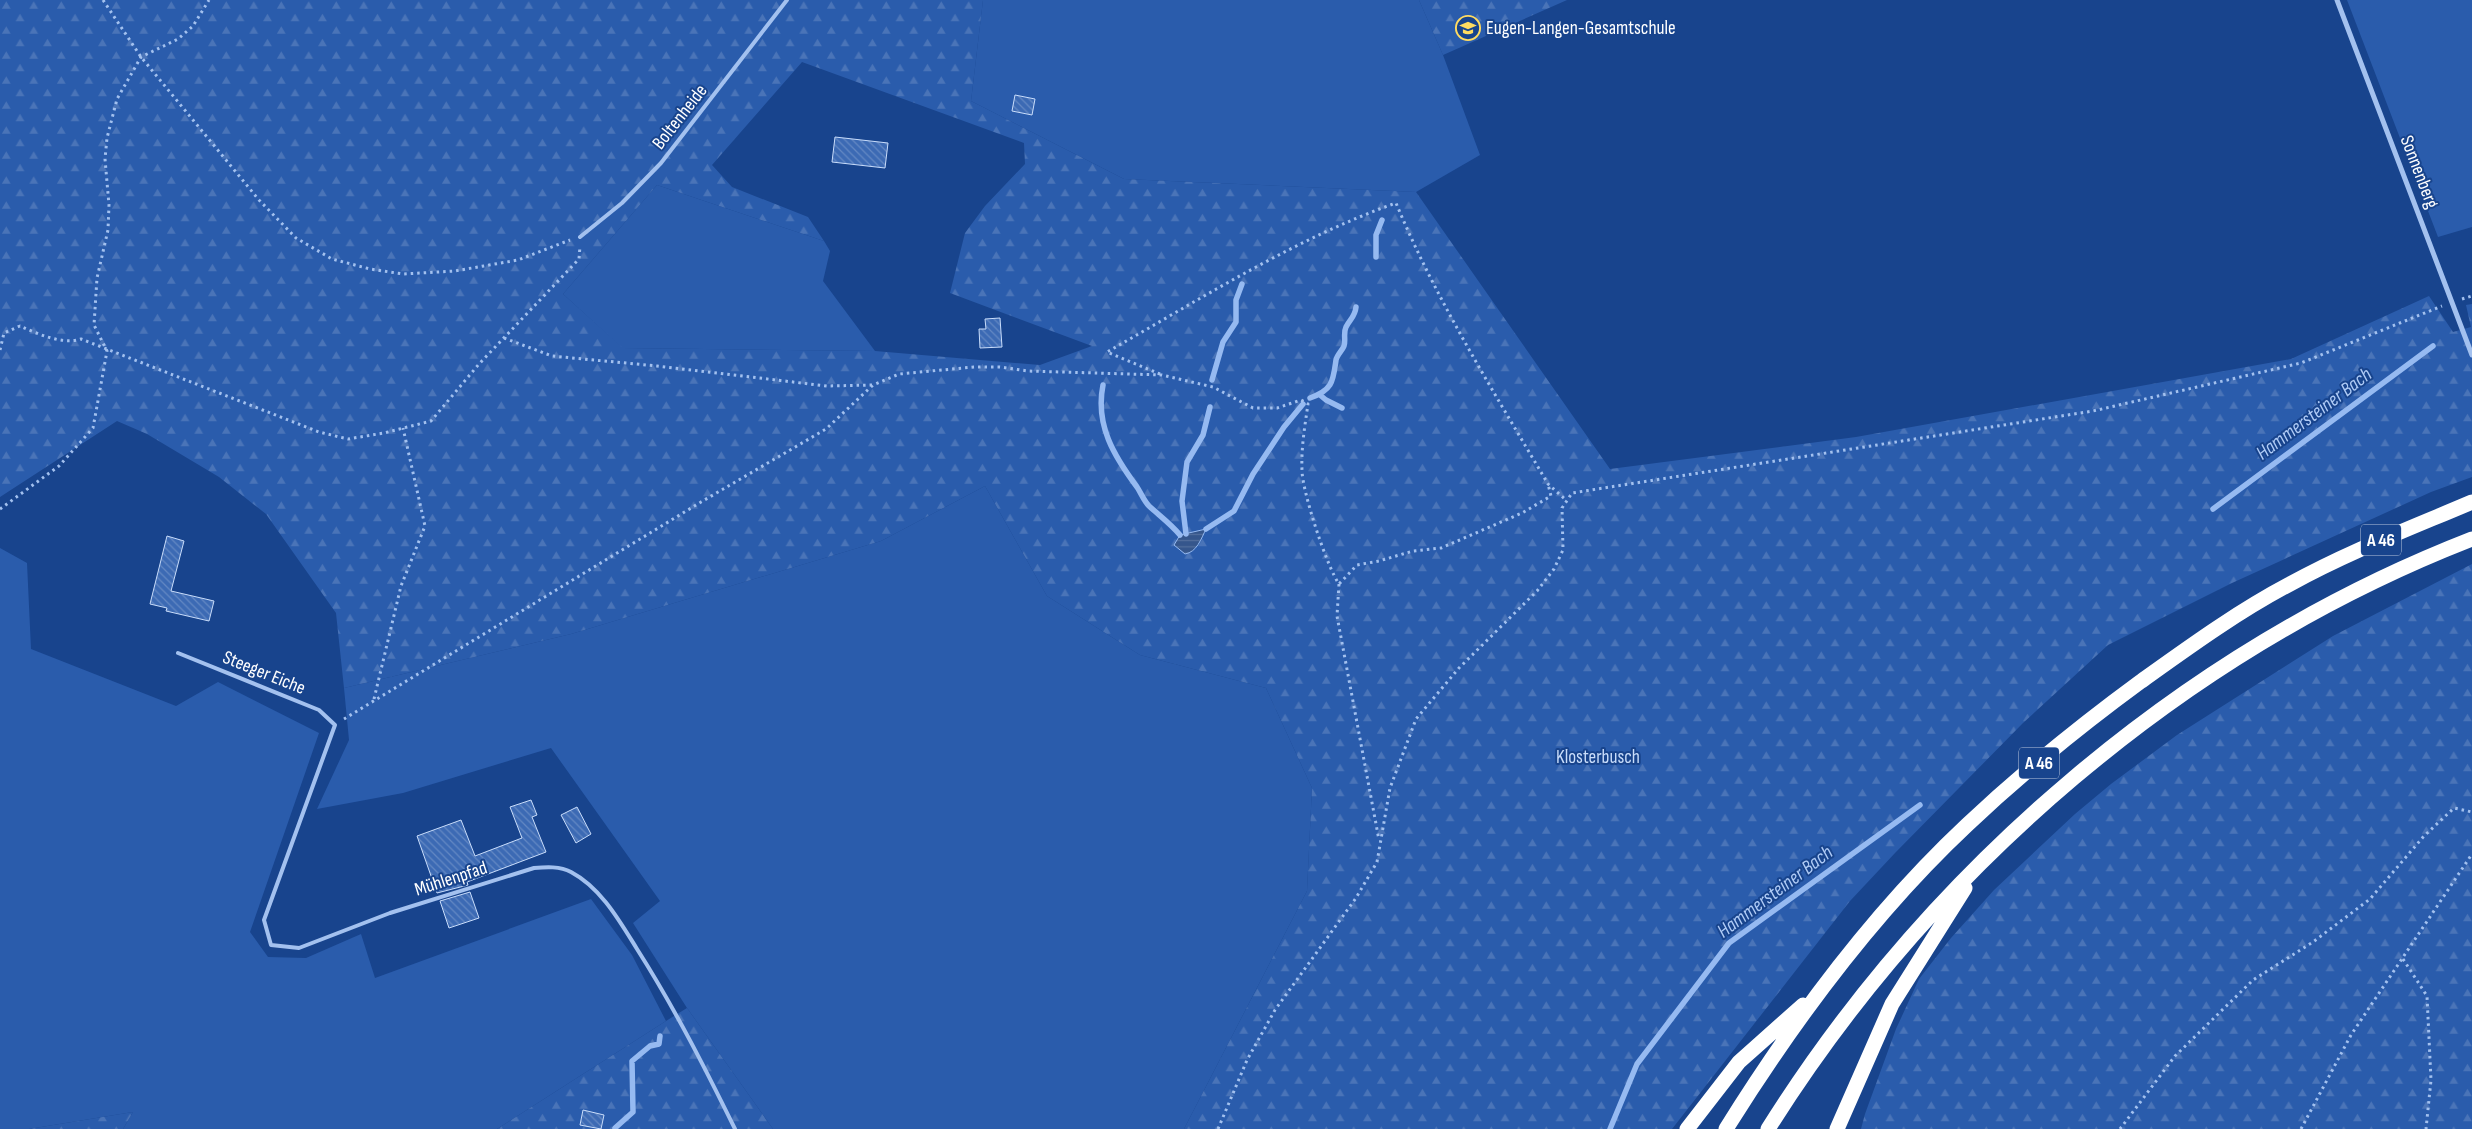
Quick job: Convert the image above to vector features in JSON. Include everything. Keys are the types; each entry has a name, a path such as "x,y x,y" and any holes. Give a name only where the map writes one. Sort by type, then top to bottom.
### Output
{"highway":[{"name":"A 46","path":"1726,1129 1757,1080 1824,985 1896,898 1967,825 2087,722 2187,648 2291,583 2378,542 2472,502"},
{"name":"A 46","path":"1768,1129 1793,1089 1855,1006 1919,926 1977,866 2094,760 2202,681 2295,624 2370,584 2472,539"},
{"path":"1837,1129 1892,1004 1938,933 1977,866"},
{"path":"1687,1129 1739,1062 1824,985"}],"street":[{"name":"Sonnenberg","path":"2337,0 2472,355"}],"lane":[{"name":"Boltenheide","path":"580,237 622,203 661,163 787,0"},
{"name":"Steeger Eiche","path":"178,653 319,710 335,725"},
{"name":"Mühlenpfad","path":"335,725 264,920 271,945 298,948 390,913 519,872 548,867 570,871 595,889 665,992 735,1129"}],"path":[{"path":"0,350 4,333 20,326 41,335 73,342 81,339 107,351 164,370 319,432 348,439 403,428 431,420 504,338 579,259 580,237 518,260 455,272 403,274 370,269 332,258 296,238 259,200 141,57 103,0"},
{"path":"0,509 59,466 93,428 107,351 94,325 97,278 108,230 109,204 105,159 107,138 117,99 141,57 178,39 193,26 209,0"},
{"path":"1339,584 1357,565 1413,551 1441,548 1522,513 1551,496 1548,484 1438,295 1396,203 1346,222 1244,275 1107,352 1162,375 1213,387 1252,408 1277,408 1301,400 1308,404 1301,471 1312,513 1333,575 1339,584 1337,616 1380,843"},
{"path":"1218,1129 1247,1060 1275,1010 1356,898 1376,862 1390,788 1416,720 1459,668 1537,591 1554,569 1563,550 1561,517 1566,500 1577,490 1629,484 2092,411 2300,363 2453,301"},
{"path":"504,338 552,356 827,386 873,385"},
{"path":"335,725 374,699 826,428 873,385 899,374 974,367 1000,367 1028,371 1162,375"},
{"path":"374,699 401,586 425,526 403,428"},
{"path":"1548,484 1566,500"},
{"path":"2120,1129 2175,1056 2253,980 2313,942 2370,899 2424,836 2454,808 2472,812"},
{"path":"2301,1129 2351,1035 2472,854"},
{"path":"2403,959 2427,996 2431,1080 2426,1129"}],"green space":[{"name":"Klosterbusch","path":"0,0 983,0 971,101 1124,179 1416,192 1610,469 1856,437 2291,359 2429,296 2453,332 2471,327 2466,305 2472,304 2472,477 2431,492 2232,583 2108,645 2023,723 1850,901 1672,1129 1184,1129 1307,891 1312,788 1266,688 1140,655 1047,596 985,486 881,541 571,634 344,688 336,613 266,514 219,477 147,434 117,421 0,497","holes":["802,62 1024,143 1025,164 985,206 965,233 950,293 1092,346 1040,365 875,351 623,348 563,294 657,185 824,241 808,217 732,187 712,165"]},
{"path":"983,0 1419,0 1443,55 1480,155 1416,192 1124,179 971,101"},
{"name":"Eugen-Langen-Gesamtschule","path":"1419,0 1567,0 1443,55"},
{"path":"2347,0 2472,0 2472,227 2438,237"},
{"path":"657,185 824,241 830,251 823,281 875,351 622,348 563,294"},
{"path":"985,486 1047,596 1140,655 1266,688 1312,788 1307,891 1184,1129 773,1129 687,1008 633,923 660,901 551,748 403,793 317,809 349,740 344,688 571,634 881,541"},
{"path":"0,548 27,563 31,649 176,706 218,682 319,733 250,932 268,957 306,958 361,934 375,978 591,899 632,955 666,1021 497,1129 123,1129 133,1112 29,1129 0,1129"},
{"path":"2472,564 2472,1129 1861,1129 1896,1029 1919,979 1951,938 1994,890 2075,814 2111,784 2177,735 2333,636"},
{"path":"687,1008 773,1129 497,1129 666,1021"},
{"path":"133,1112 123,1129 29,1129"}],"shaded area":[{"path":"1206,529 1198,544 1189,553 1185,554 1174,545 1180,535"}],"building":[{"path":"1015,95 1035,99 1032,115 1012,111"},
{"path":"835,137 888,143 885,168 832,162"},
{"path":"1000,318 1002,347 980,348 979,329 986,329 985,319"},
{"path":"167,536 184,541 171,591 214,601 209,621 166,611 167,608 150,604"},
{"path":"531,800 537,815 532,817 546,852 467,882 468,885 437,893 417,836 461,820 475,856 522,838 510,807"},
{"path":"577,807 591,834 576,843 561,815"},
{"path":"470,892 479,918 449,928 440,901"},
{"path":"583,1110 604,1115 601,1129 580,1125"}],"waterway":[{"path":"1376,257 1376,235 1382,220"},
{"path":"1212,380 1223,342 1236,322 1236,300 1242,284"},
{"path":"1310,398 1328,388 1333,379 1337,358 1344,346 1345,329 1356,307"},
{"name":"Hammersteiner Bach","path":"2213,509 2433,346"},
{"path":"1103,385 1101,400 1104,427 1114,452 1147,504 1180,535"},
{"path":"1320,395 1342,408"},
{"path":"1206,529 1234,511 1253,474 1284,427 1303,404"},
{"path":"1186,534 1182,501 1187,462 1203,435 1210,407"},
{"name":"Hammersteiner Bach","path":"1610,1129 1637,1064 1729,943 1920,805"},
{"path":"615,1128 633,1112 632,1061 650,1046 659,1044 660,1036"}],"place":[{"name":"Eugen-Langen-Gesamtschule","path":"1468,28"}]}
